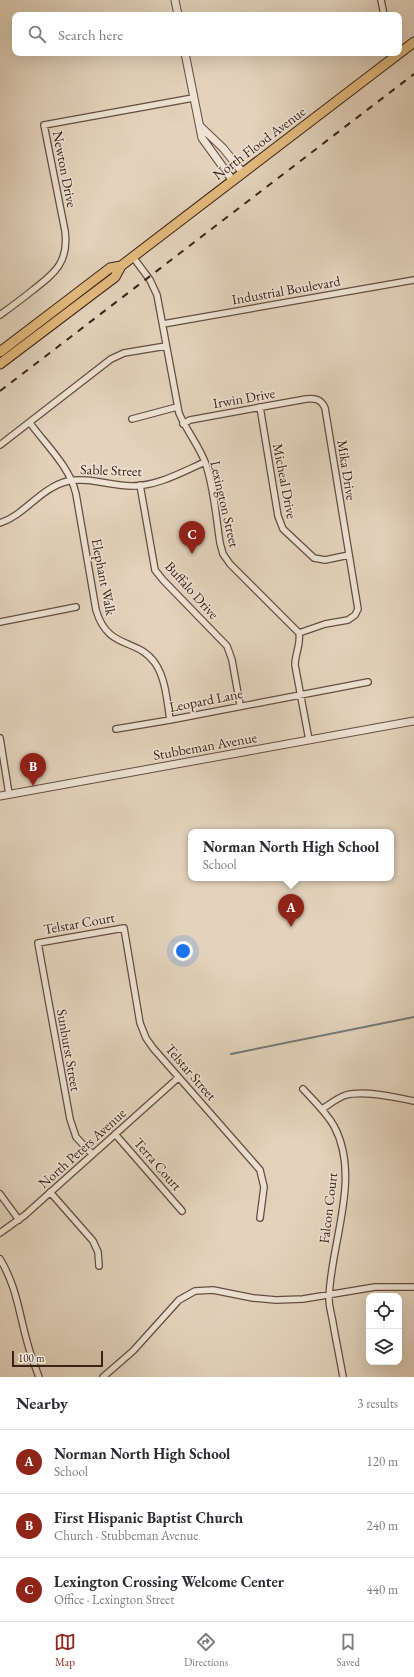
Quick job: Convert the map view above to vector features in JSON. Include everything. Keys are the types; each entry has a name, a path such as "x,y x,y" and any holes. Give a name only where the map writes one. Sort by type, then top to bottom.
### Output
{"main road":[{"name":"North Flood Avenue","path":"402,51 414,42"},
{"name":"North Flood Avenue","path":"0,364 115,277 121,266 396,56"},
{"name":"North Flood Avenue","path":"0,352 110,268 121,266"}],"street":[{"path":"175,0 177,12"},
{"path":"382,0 384,12"},
{"path":"186,56 202,138 233,181"},
{"name":"Newton Drive","path":"0,315 50,276 59,266 64,255 66,244 65,231 44,125 193,98"},
{"path":"201,127 223,148 243,173"},
{"name":"Lexington Street","path":"133,257 150,280 155,290 163,324 177,407 183,424 197,445 205,462 223,554 230,564 299,633"},
{"name":"Industrial Boulevard","path":"163,324 414,280"},
{"path":"0,445 111,359 124,353 166,346"},
{"name":"Irwin Drive","path":"183,424 190,420 311,398"},
{"name":"Mika Drive","path":"299,633 319,626 348,620 355,615 358,604 325,408 320,400 311,398"},
{"path":"132,419 177,407"},
{"name":"Micheal Drive","path":"260,407 281,525 309,555 316,559 325,560 349,555"},
{"name":"Elephant Walk","path":"30,423 64,467 72,481 76,494 96,610 100,623 112,637 144,653 155,663 162,678 170,720"},
{"name":"Sable Street","path":"0,523 54,486 72,481 90,480 122,485 140,485 176,475 205,462"},
{"name":"Buffalo Drive","path":"140,485 155,570 227,646 232,660 240,705"},
{"path":"0,622 76,607"},
{"path":"299,633 295,658 309,740"},
{"name":"Leopard Lane","path":"116,729 368,682"},
{"name":"Stubbeman Avenue","path":"0,796 414,721"},
{"path":"0,738 9,794"},
{"name":"Telstar Court","path":"38,943 124,928"},
{"name":"Telstar Street","path":"124,928 142,1028 153,1048 260,1170 264,1187 260,1218"},
{"name":"Sunburst Street","path":"38,943 70,1119 76,1136 92,1154"},
{"name":"North Peters Avenue","path":"0,1233 19,1220 178,1078"},
{"name":"Falcon Court","path":"303,1089 322,1109 334,1126 342,1144 346,1171 332,1267 329,1301 343,1377"},
{"path":"322,1109 339,1098 352,1094 367,1094 414,1101"},
{"name":"Terra Court","path":"115,1134 182,1211"},
{"path":"50,1192 94,1241 98,1252 99,1266"},
{"path":"0,1194 19,1220"},
{"path":"0,1259 9,1274 16,1293 28,1344 39,1377"},
{"path":"103,1377 133,1351 179,1300 195,1291 213,1290 253,1298 276,1300 303,1299 375,1286 414,1287"}],"waterway":[{"path":"231,1054 414,1017"}],"railway":[{"path":"0,391 414,74"}],"place":[{"name":"Lexington Crossing Welcome Center","path":"192,554"},
{"name":"First Hispanic Baptist Church","path":"33,786"},
{"name":"Norman North High School","path":"291,927"}]}
